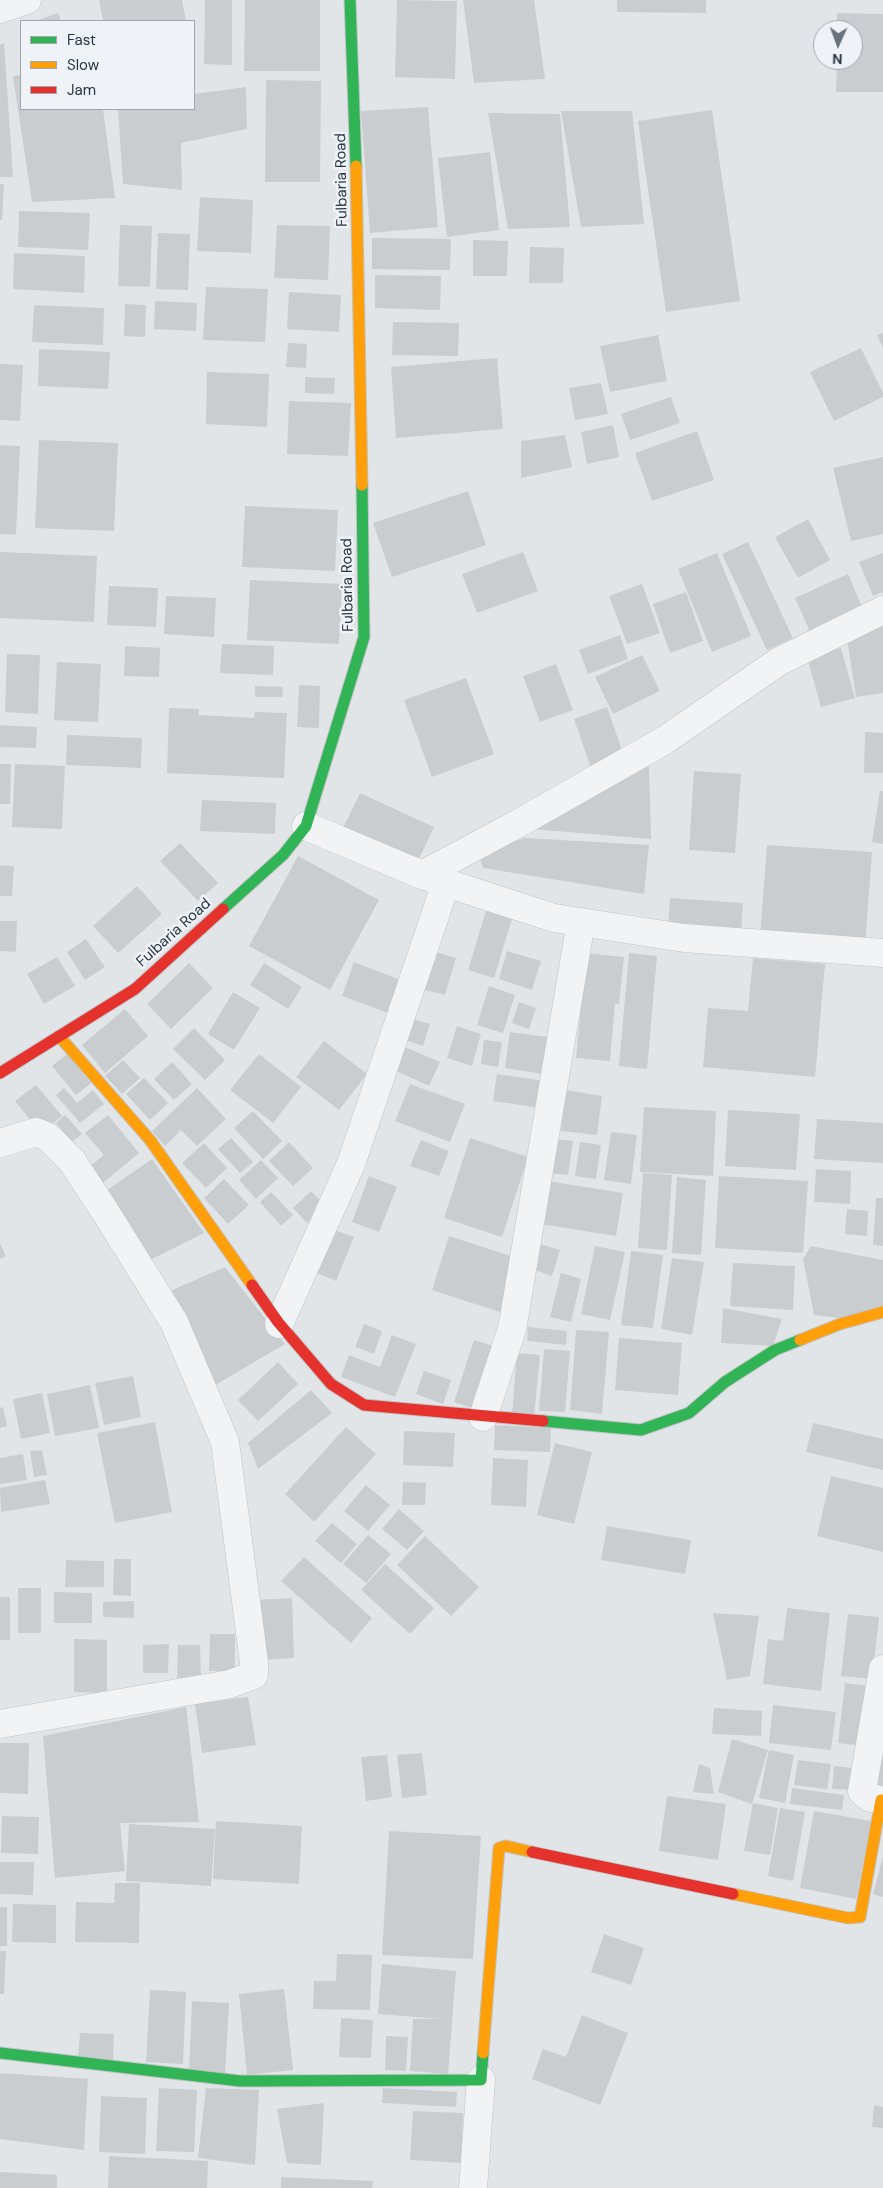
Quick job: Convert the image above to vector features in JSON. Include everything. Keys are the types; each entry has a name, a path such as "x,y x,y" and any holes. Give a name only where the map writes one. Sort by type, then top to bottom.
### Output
{"street":[{"path":"0,9 26,0"},
{"name":"Fulbaria Road","path":"0,1073 135,989 283,855 306,826 364,637 356,138 350,0"},
{"path":"279,1324 351,1164 434,879 519,823 665,740 778,662 883,610"},
{"path":"306,826 434,879 554,918 684,938 883,953"},
{"path":"483,1417 512,1329 581,922"},
{"path":"59,1036 150,1140 279,1324 331,1384 364,1405 642,1430 689,1413 725,1382 775,1350 840,1324 883,1312"},
{"path":"0,1143 36,1132 48,1137 76,1169 174,1322 225,1442 254,1662 254,1676 230,1684 0,1724"},
{"path":"473,2188 499,1848 506,1846 848,1918 860,1916 882,1800 864,1795 862,1791 883,1669"},
{"path":"0,2053 240,2081 481,2080"}],"building":[{"path":"99,0 182,0 186,20 103,20"},
{"path":"205,0 232,0 232,65 204,64"},
{"path":"245,0 320,0 320,71 244,71"},
{"path":"397,0 457,1 455,79 395,77"},
{"path":"463,0 534,0 545,79 474,83"},
{"path":"617,0 706,0 706,13 617,12"},
{"path":"58,13 61,20 38,20"},
{"path":"837,13 883,14 883,92 836,92 837,70 863,70 863,20 837,20"},
{"path":"4,43 13,177 0,177 0,45"},
{"path":"20,75 20,110 103,110 115,198 32,202 13,76"},
{"path":"266,80 321,81 320,182 265,182"},
{"path":"246,87 247,129 181,143 182,190 123,184 118,110 195,110 195,94"},
{"path":"428,107 438,227 370,233 361,111"},
{"path":"712,110 740,301 666,312 638,121"},
{"path":"561,111 632,111 644,224 581,227"},
{"path":"488,113 560,114 570,227 508,229"},
{"path":"490,152 499,230 447,237 438,158"},
{"path":"0,184 4,184 2,220 0,220"},
{"path":"200,197 253,200 251,253 197,251"},
{"path":"19,211 90,213 88,250 18,247"},
{"path":"120,225 152,226 150,287 118,286"},
{"path":"277,225 330,226 328,280 274,278"},
{"path":"158,233 190,234 188,290 156,289"},
{"path":"372,238 451,239 450,270 372,269"},
{"path":"473,240 508,241 507,276 473,276"},
{"path":"530,247 564,248 563,283 529,283"},
{"path":"14,253 85,256 84,293 13,289"},
{"path":"375,275 441,276 440,310 375,308"},
{"path":"206,287 268,289 265,342 203,340"},
{"path":"289,292 341,295 339,332 287,329"},
{"path":"155,301 197,303 196,331 154,329"},
{"path":"125,304 146,305 145,337 124,336"},
{"path":"34,305 104,308 103,345 32,342"},
{"path":"393,322 459,323 458,356 392,355"},
{"path":"883,333 883,348 877,335"},
{"path":"658,335 667,381 610,392 600,346"},
{"path":"288,343 307,344 306,368 286,367"},
{"path":"861,348 883,393 883,397 834,421 810,372"},
{"path":"39,349 110,352 108,389 38,386"},
{"path":"497,358 503,429 396,438 391,367"},
{"path":"0,364 23,365 20,421 0,420"},
{"path":"207,372 269,374 267,427 206,424"},
{"path":"305,377 335,378 334,394 305,393"},
{"path":"601,383 608,414 575,420 569,388"},
{"path":"671,397 680,423 630,440 621,414"},
{"path":"289,401 351,403 348,456 287,454"},
{"path":"613,425 619,457 587,464 581,432"},
{"path":"697,431 714,480 652,501 635,453"},
{"path":"565,435 572,467 521,478 521,441"},
{"path":"39,440 118,443 114,531 35,528"},
{"path":"0,445 20,446 16,535 0,534"},
{"path":"883,457 883,534 851,541 833,468"},
{"path":"468,491 486,545 392,577 373,523"},
{"path":"245,506 338,510 335,571 242,567"},
{"path":"808,519 830,560 798,578 775,537"},
{"path":"748,542 793,638 767,650 722,554"},
{"path":"0,552 97,556 94,622 0,618"},
{"path":"523,552 538,591 477,613 462,574"},
{"path":"717,553 751,636 712,652 678,569"},
{"path":"883,553 883,592 873,596 859,562"},
{"path":"848,574 864,611 811,634 795,598"},
{"path":"250,580 342,584 339,644 247,640"},
{"path":"642,584 660,633 627,644 609,596"},
{"path":"109,586 158,588 156,627 107,625"},
{"path":"686,592 703,641 670,653 653,604"},
{"path":"166,596 216,598 214,637 164,634"},
{"path":"883,626 883,693 856,697 846,632"},
{"path":"620,635 628,659 588,674 579,650"},
{"path":"222,644 274,646 273,675 220,673"},
{"path":"125,646 160,648 159,677 124,676"},
{"path":"841,648 855,698 821,707 807,657"},
{"path":"7,654 40,655 38,714 5,712"},
{"path":"642,655 660,691 613,714 595,677"},
{"path":"57,662 101,664 98,722 54,720"},
{"path":"556,664 573,710 540,722 523,676"},
{"path":"466,678 494,754 432,777 404,700"},
{"path":"299,685 320,686 319,728 297,727"},
{"path":"255,686 283,687 282,697 255,697"},
{"path":"607,707 624,756 591,768 574,719"},
{"path":"169,708 199,709 198,715 254,718 255,712 287,713 284,778 167,773"},
{"path":"0,725 37,727 36,748 0,747"},
{"path":"865,732 883,733 883,773 864,773"},
{"path":"67,735 142,738 141,768 66,765"},
{"path":"0,764 11,764 10,804 0,804"},
{"path":"15,764 65,766 62,829 12,827"},
{"path":"649,766 651,839 532,829"},
{"path":"694,771 741,774 735,853 689,850"},
{"path":"880,791 883,791 883,844 872,842"},
{"path":"360,793 434,827 416,865 342,830"},
{"path":"202,800 276,803 275,834 200,831"},
{"path":"525,838 649,845 644,894 483,868 478,854"},
{"path":"180,843 218,883 198,901 160,861"},
{"path":"767,845 872,852 865,945 760,937"},
{"path":"298,856 379,900 330,990 249,946"},
{"path":"0,865 14,866 12,896 0,896"},
{"path":"137,886 162,914 118,953 93,926"},
{"path":"670,898 743,903 741,933 668,930"},
{"path":"486,911 512,919 494,978 468,970"},
{"path":"0,921 17,921 16,952 0,951"},
{"path":"86,939 105,967 85,980 67,952"},
{"path":"507,951 541,961 532,990 499,979"},
{"path":"436,952 456,958 445,995 425,990"},
{"path":"586,953 624,957 619,1004 615,1003 610,1061 576,1058"},
{"path":"629,953 657,956 647,1069 619,1066"},
{"path":"57,957 75,986 44,1004 27,974"},
{"path":"753,958 825,964 815,1077 703,1067 708,1008 748,1011"},
{"path":"354,962 411,984 399,1017 342,996"},
{"path":"189,963 213,988 171,1029 147,1004"},
{"path":"264,963 302,987 288,1009 250,985"},
{"path":"489,986 515,995 503,1033 477,1025"},
{"path":"233,992 260,1008 234,1050 208,1034"},
{"path":"519,1002 536,1008 529,1029 512,1023"},
{"path":"125,1009 148,1036 105,1073 82,1045"},
{"path":"409,1018 430,1024 423,1046 402,1039"},
{"path":"457,1026 481,1034 472,1066 447,1058"},
{"path":"194,1028 225,1060 205,1080 173,1049"},
{"path":"510,1032 548,1037 543,1074 505,1068"},
{"path":"484,1040 502,1042 498,1067 481,1064"},
{"path":"324,1041 367,1074 339,1110 296,1077"},
{"path":"402,1046 440,1062 429,1086 392,1069"},
{"path":"67,1054 91,1083 76,1095 52,1066"},
{"path":"259,1054 301,1087 273,1123 230,1090"},
{"path":"123,1060 140,1078 122,1094 105,1076"},
{"path":"172,1062 192,1084 174,1100 154,1079"},
{"path":"497,1074 545,1081 541,1108 493,1101"},
{"path":"144,1078 168,1103 150,1120 126,1094"},
{"path":"410,1084 465,1104 450,1142 395,1121"},
{"path":"36,1085 62,1116 41,1133 15,1101"},
{"path":"64,1088 77,1103 93,1090 104,1104 80,1123 56,1095"},
{"path":"197,1088 226,1119 197,1146 181,1130 165,1146 152,1131"},
{"path":"566,1090 602,1096 597,1135 561,1131"},
{"path":"644,1107 716,1111 713,1176 640,1172"},
{"path":"728,1110 800,1114 796,1170 725,1166"},
{"path":"253,1111 282,1141 263,1159 234,1128"},
{"path":"65,1115 82,1134 72,1142 56,1123"},
{"path":"108,1115 139,1153 102,1184 88,1168 104,1155 85,1133"},
{"path":"817,1119 883,1123 883,1163 814,1159"},
{"path":"611,1132 637,1135 631,1184 604,1180"},
{"path":"231,1138 253,1162 240,1173 218,1149"},
{"path":"470,1138 528,1157 502,1237 444,1218"},
{"path":"552,1139 573,1141 568,1175 547,1173"},
{"path":"421,1140 449,1151 439,1176 410,1166"},
{"path":"289,1142 313,1168 293,1186 269,1161"},
{"path":"580,1142 601,1145 596,1179 575,1176"},
{"path":"204,1143 227,1168 206,1188 182,1163"},
{"path":"152,1159 204,1233 144,1263 100,1195"},
{"path":"261,1160 278,1178 256,1199 239,1180"},
{"path":"816,1169 851,1171 850,1204 814,1202"},
{"path":"643,1173 672,1175 667,1250 638,1248"},
{"path":"369,1176 397,1187 379,1232 352,1222"},
{"path":"719,1176 808,1181 803,1253 715,1248"},
{"path":"677,1177 706,1180 701,1255 672,1253"},
{"path":"224,1179 249,1205 228,1224 204,1198"},
{"path":"548,1181 623,1193 616,1236 541,1224"},
{"path":"311,1191 325,1206 307,1223 293,1208"},
{"path":"271,1192 293,1215 281,1226 260,1202"},
{"path":"876,1198 883,1198 883,1246 873,1245"},
{"path":"847,1209 868,1211 867,1236 845,1234"},
{"path":"334,1230 354,1237 336,1281 317,1273"},
{"path":"449,1236 520,1259 503,1313 432,1290"},
{"path":"0,1243 6,1256 0,1259"},
{"path":"540,1244 560,1250 552,1276 532,1269"},
{"path":"595,1246 625,1252 610,1320 581,1314"},
{"path":"811,1246 883,1260 883,1306 840,1318 814,1315 803,1259"},
{"path":"631,1251 663,1255 653,1328 621,1325"},
{"path":"672,1258 704,1262 692,1335 661,1329"},
{"path":"733,1263 795,1266 793,1310 730,1306"},
{"path":"225,1267 285,1344 212,1387 163,1294"},
{"path":"561,1273 581,1279 571,1322 550,1317"},
{"path":"723,1308 782,1319 773,1346 721,1343"},
{"path":"364,1324 382,1331 374,1354 355,1347"},
{"path":"528,1327 567,1331 566,1345 527,1341"},
{"path":"576,1330 609,1332 602,1414 570,1410"},
{"path":"392,1335 416,1344 395,1397 341,1377 349,1355 380,1367"},
{"path":"619,1338 682,1343 678,1395 615,1390"},
{"path":"474,1340 502,1349 481,1411 454,1402"},
{"path":"544,1349 570,1351 565,1412 539,1411"},
{"path":"517,1353 540,1355 534,1417 512,1415"},
{"path":"278,1362 298,1384 258,1421 238,1400"},
{"path":"424,1371 451,1380 443,1404 416,1394"},
{"path":"133,1376 141,1417 104,1425 95,1383"},
{"path":"90,1385 99,1428 55,1436 47,1394"},
{"path":"311,1390 332,1413 258,1469 248,1443"},
{"path":"42,1393 50,1433 21,1439 13,1399"},
{"path":"3,1407 7,1426 0,1428 0,1408"},
{"path":"155,1422 172,1512 115,1523 97,1433"},
{"path":"813,1423 883,1439 883,1470 806,1452"},
{"path":"495,1425 551,1428 550,1452 494,1450"},
{"path":"346,1427 376,1454 314,1522 285,1494"},
{"path":"404,1431 455,1433 453,1467 403,1465"},
{"path":"555,1443 592,1452 574,1524 537,1515"},
{"path":"42,1450 47,1475 34,1477 30,1451"},
{"path":"23,1454 27,1480 0,1484 0,1458"},
{"path":"493,1458 528,1460 526,1507 491,1505"},
{"path":"831,1476 883,1488 883,1552 817,1536"},
{"path":"45,1480 50,1504 1,1512 0,1488"},
{"path":"403,1482 426,1483 425,1505 402,1505"},
{"path":"366,1485 390,1505 368,1531 344,1511"},
{"path":"399,1509 424,1531 407,1550 382,1529"},
{"path":"332,1523 357,1544 341,1563 315,1541"},
{"path":"607,1526 691,1540 685,1574 601,1560"},
{"path":"368,1535 391,1554 366,1583 343,1564"},
{"path":"425,1536 479,1587 451,1616 397,1565"},
{"path":"304,1557 372,1618 351,1643 281,1581"},
{"path":"114,1559 131,1559 131,1596 113,1595"},
{"path":"66,1560 104,1561 104,1587 65,1587"},
{"path":"385,1564 434,1608 410,1634 361,1590"},
{"path":"18,1588 41,1588 41,1633 18,1633"},
{"path":"54,1592 92,1593 92,1623 54,1623"},
{"path":"0,1597 10,1597 10,1640 0,1640"},
{"path":"292,1598 294,1658 258,1660 256,1600"},
{"path":"134,1601 134,1618 103,1617 103,1602"},
{"path":"787,1608 830,1613 821,1691 763,1684 768,1639 783,1641"},
{"path":"713,1613 759,1616 750,1676 727,1680"},
{"path":"848,1614 879,1617 872,1679 841,1676"},
{"path":"210,1634 235,1634 235,1671 209,1671"},
{"path":"74,1639 107,1640 107,1693 74,1692"},
{"path":"169,1644 168,1673 143,1673 143,1645"},
{"path":"178,1645 200,1645 201,1678 177,1678"},
{"path":"845,1683 870,1686 863,1746 838,1743"},
{"path":"248,1697 256,1745 202,1753 195,1704"},
{"path":"773,1705 836,1712 831,1750 769,1743"},
{"path":"186,1707 199,1822 120,1823 125,1871 55,1878 43,1736"},
{"path":"714,1708 762,1711 761,1736 712,1734"},
{"path":"732,1739 768,1750 752,1804 718,1792"},
{"path":"0,1743 29,1743 28,1794 0,1793"},
{"path":"883,1749 883,1795 875,1794"},
{"path":"769,1750 794,1755 785,1803 759,1798"},
{"path":"422,1753 427,1795 402,1798 397,1755"},
{"path":"387,1755 392,1797 366,1801 361,1757"},
{"path":"798,1760 831,1764 827,1789 794,1785"},
{"path":"699,1764 710,1768 714,1794 693,1792"},
{"path":"834,1766 859,1769 857,1790 832,1789"},
{"path":"792,1788 844,1795 842,1810 790,1804"},
{"path":"667,1796 726,1804 718,1860 659,1851"},
{"path":"753,1803 778,1808 770,1855 744,1851"},
{"path":"780,1808 805,1812 793,1881 768,1876"},
{"path":"814,1811 871,1821 856,1899 800,1888"},
{"path":"2,1816 39,1817 38,1854 1,1853"},
{"path":"216,1821 302,1826 299,1884 213,1879"},
{"path":"129,1824 215,1829 211,1886 126,1881"},
{"path":"389,1831 481,1836 473,1959 382,1955"},
{"path":"883,1856 883,1897 873,1894"},
{"path":"0,1862 34,1862 33,1895 0,1894"},
{"path":"115,1883 140,1883 139,1943 75,1942 76,1902 114,1903"},
{"path":"13,1904 56,1905 56,1943 12,1942"},
{"path":"0,1907 7,1907 7,1946 0,1946"},
{"path":"604,1934 644,1948 631,1985 591,1972"},
{"path":"0,1951 6,1951 4,1994 0,1994"},
{"path":"337,1954 372,1955 370,2010 313,2009 314,1981 336,1981"},
{"path":"382,1964 456,1971 448,2074 410,2071 413,2019 441,2019 378,2014"},
{"path":"284,1989 293,2070 247,2075 239,1994"},
{"path":"150,1990 186,1992 183,2064 146,2062"},
{"path":"192,2001 229,2003 225,2075 189,2073"},
{"path":"582,2015 628,2033 600,2105 532,2079 543,2049 566,2057"},
{"path":"341,2018 373,2020 371,2058 339,2057"},
{"path":"80,2033 114,2034 113,2060 78,2058"},
{"path":"386,2036 408,2037 406,2071 385,2070"},
{"path":"0,2073 88,2079 84,2150 0,2139"},
{"path":"159,2088 197,2090 194,2152 156,2151"},
{"path":"206,2088 259,2090 255,2165 198,2158"},
{"path":"383,2088 457,2092 456,2107 382,2103"},
{"path":"101,2096 147,2098 145,2154 99,2152"},
{"path":"324,2103 321,2165 287,2163 277,2109"},
{"path":"874,2105 883,2107 883,2128 872,2127"},
{"path":"413,2111 463,2113 461,2163 410,2160"},
{"path":"109,2156 208,2161 207,2188 108,2188"},
{"path":"0,2172 57,2175 57,2188 0,2188"},
{"path":"281,2177 373,2181 372,2188 281,2188"}],"traffic: fast":[{"path":"350,0 356,166"},
{"path":"223,909 283,855 306,826 364,637 362,485"},
{"path":"543,1421 641,1430 689,1413 725,1382 775,1350 800,1340"},
{"path":"0,2053 240,2081 481,2080 483,2053"}],"traffic: slow":[{"path":"356,166 362,485"},
{"path":"59,1036 150,1140 252,1285"},
{"path":"800,1340 840,1324 883,1312"},
{"path":"733,1894 848,1918 860,1917 881,1800"},
{"path":"483,2053 499,1848 506,1846 532,1852"}],"traffic: jam":[{"path":"0,1073 135,989 223,909"},
{"path":"252,1285 278,1322 331,1384 364,1405 543,1421"},
{"path":"532,1852 733,1894"}]}
